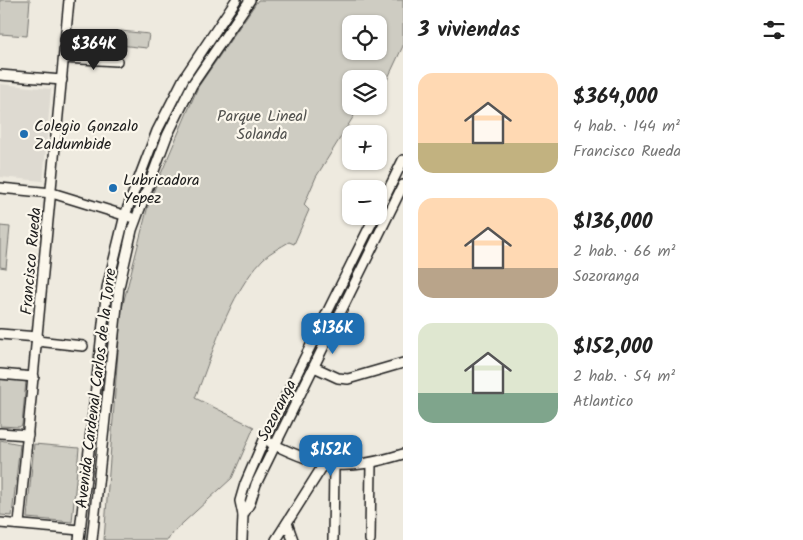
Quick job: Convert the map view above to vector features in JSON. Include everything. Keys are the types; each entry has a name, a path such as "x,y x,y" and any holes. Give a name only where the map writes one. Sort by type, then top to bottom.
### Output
{"street":[{"name":"Francisco Rueda","path":"19,524 69,0"},
{"name":"Avenida Cardenal Carlos de la Torre","path":"79,540 107,288 125,215 157,131 184,78 236,0"},
{"name":"Avenida Cardenal Carlos de la Torre","path":"92,540 119,287 135,219 167,136 192,85 250,0"},
{"path":"64,58 117,61"},
{"path":"0,75 62,80"},
{"path":"387,193 403,160"},
{"name":"Sozoranga","path":"243,515 275,445 403,185"},
{"path":"0,188 52,193 135,219"},
{"name":"Sozoranga","path":"242,540 243,515 240,502 245,484 264,440 371,225"},
{"path":"0,334 83,346"},
{"path":"314,367 338,378 348,379 403,363"},
{"path":"0,374 34,377"},
{"path":"0,433 28,435"},
{"path":"264,440 329,465 352,466 403,454"},
{"path":"370,540 371,463"},
{"path":"276,540 329,465"},
{"path":"329,465 333,540"},
{"path":"0,523 80,530"},
{"path":"287,523 293,540"}],"shaded area":[{"name":"Colegio Gonzalo Zaldumbide","path":"0,84 51,89 43,181 0,177"}],"green space":[{"path":"0,0 30,0 27,36 0,34"},
{"name":"Parque Lineal Solanda","path":"258,0 403,0 403,46 387,80 387,70 342,70 342,115 354,115 348,125 342,125 342,135 316,177 304,205 309,210 294,244 289,242 266,256 240,290 223,325 195,398 254,427 232,478 172,533 168,540 104,540 121,312 149,202 198,87"},
{"path":"121,31 149,34 147,48 119,45"},
{"path":"0,226 10,227 6,268 0,267"},
{"path":"0,377 26,380 22,425 19,427 0,426"},
{"path":"0,440 20,444 12,516 0,515"},
{"path":"34,444 79,448 72,522 27,518"}],"place":[{"name":"Colegio Gonzalo Zaldumbide","path":"24,134"},
{"name":"Lubricadora Yepez","path":"113,188"}]}
